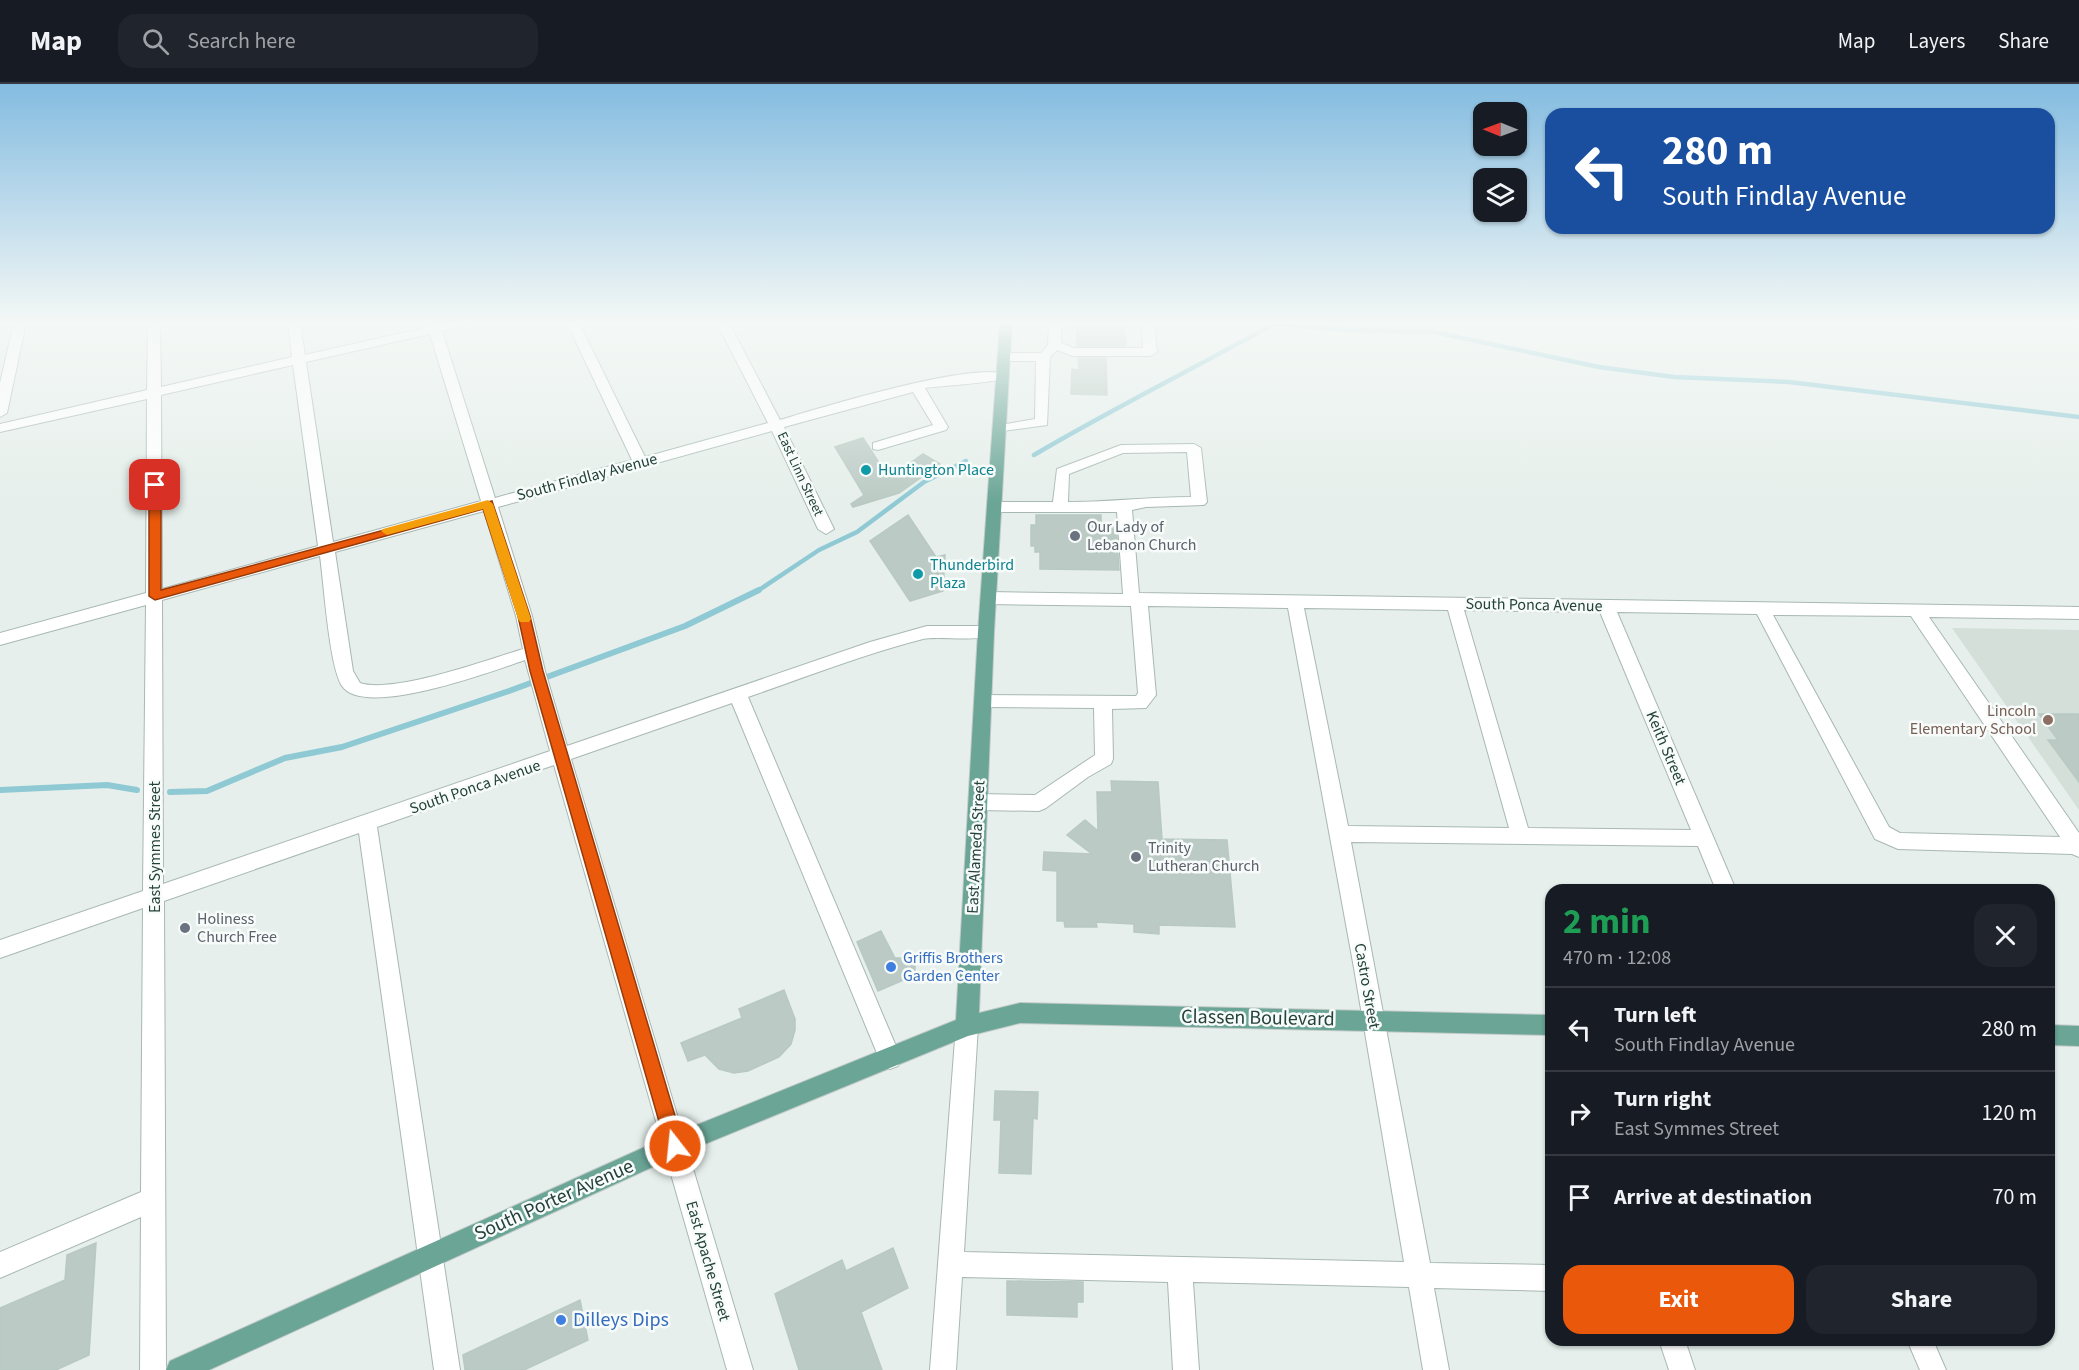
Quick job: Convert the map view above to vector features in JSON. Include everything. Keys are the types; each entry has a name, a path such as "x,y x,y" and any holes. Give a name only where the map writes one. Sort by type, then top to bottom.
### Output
{"main road":[{"name":"East Alameda Street","path":"967,1026 986,632 1002,383"},
{"name":"Classen Boulevard","path":"967,1026 1020,1013 1545,1025"},
{"name":"South Porter Avenue","path":"179,1370 675,1146 967,1026"},
{"path":"2055,1035 2079,1036"}],"street":[{"path":"0,413 7,383"},
{"name":"East Symmes Street","path":"153,1370 155,383"},
{"path":"0,428 199,383"},
{"path":"302,383 344,671 353,688 362,691 389,691 532,652"},
{"name":"East Apache Street","path":"451,383 524,616 536,671 740,1370"},
{"path":"602,383 640,462"},
{"name":"East Linn Street","path":"754,383 826,529"},
{"name":"South Findlay Avenue","path":"0,639 776,424 938,383"},
{"path":"1000,429 1042,422 1043,383"},
{"path":"878,446 941,427 916,387"},
{"path":"995,507 1060,507 1124,507 1146,502 1199,501 1194,448 1120,449 1062,472 1060,507"},
{"path":"983,700 1140,703 1147,695 1124,507"},
{"name":"South Ponca Avenue","path":"989,598 2079,613"},
{"name":"Castro Street","path":"1295,602 1340,834 1436,1370"},
{"path":"1454,604 1521,836"},
{"name":"Keith Street","path":"1606,606 1723,884"},
{"path":"1762,609 1882,833 1898,841 2078,847"},
{"path":"1916,611 2078,847"},
{"name":"South Ponca Avenue","path":"0,949 738,695 893,633 986,632"},
{"path":"738,695 890,1058"},
{"path":"978,802 1039,803 1081,772 1104,759 1103,702"},
{"path":"367,824 447,1370"},
{"path":"1340,834 1704,838"},
{"name":"East Alameda Street","path":"943,1370 967,1026"},
{"path":"0,1265 152,1200"},
{"path":"952,1264 1545,1278"},
{"path":"1180,1269 1186,1370"},
{"path":"1674,1346 1682,1370"},
{"path":"1923,1346 1933,1370"}],"shaded area":[{"name":"Lincoln Elementary School","path":"1952,628 2079,630 2079,810"}],"building":[{"path":"1071,383 1107,383 1107,395 1071,394"},
{"name":"Huntington Place","path":"863,438 889,478 923,454 940,464 899,493 853,507 851,504 864,495 835,447"},
{"name":"Thunderbird Plaza","path":"908,515 936,557 945,555 943,591 910,601 870,541"},
{"name":"Our Lady of Lebanon Church","path":"1036,515 1101,515 1101,526 1116,526 1119,570 1040,569 1040,552 1035,552 1035,546 1031,546 1031,525 1036,525"},
{"path":"2039,714 2079,714 2079,782 2048,740 2058,740"},
{"name":"Trinity Lutheran Church","path":"1111,781 1158,782 1162,839 1227,840 1235,927 1159,925 1159,934 1134,932 1134,924 1096,922 1097,927 1065,927 1064,921 1057,921 1057,871 1043,870 1044,852 1092,854 1067,835 1085,820 1098,831 1097,792 1112,792"},
{"name":"Griffis Brothers Garden Center","path":"881,931 895,958 915,958 915,975 878,991 857,942"},
{"path":"784,990 795,1019 795,1030 791,1044 779,1057 748,1071 734,1073 719,1069 705,1055 688,1061 681,1043 742,1018 739,1009"},
{"path":"995,1091 1038,1092 1037,1119 1033,1118 1031,1174 999,1173 1001,1120 994,1120"},
{"path":"96,1243 89,1355 56,1370 0,1370 0,1308 65,1280 67,1255"},
{"path":"893,1248 908,1288 861,1312 882,1370 799,1370 775,1294 842,1260 846,1271"},
{"path":"1007,1281 1083,1282 1083,1302 1077,1302 1077,1317 1007,1315"},
{"name":"Dilleys Dips","path":"580,1300 588,1340 524,1370 465,1370 463,1355"}],"waterway":[{"path":"1034,455 1164,383"},
{"path":"1797,383 2079,417"},
{"path":"759,590 819,550 857,532 924,482 966,461"},
{"path":"170,792 207,791 285,758 342,747 509,691 685,626 759,590"},
{"path":"0,790 107,785 137,790"}],"slow traffic":[{"path":"387,531 488,504 525,619"}],"place":[{"name":"Huntington Place","path":"866,470"},
{"name":"Our Lady of Lebanon Church","path":"1075,536"},
{"name":"Thunderbird Plaza","path":"918,574"},
{"name":"Lincoln Elementary School","path":"2048,720"},
{"name":"Trinity Lutheran Church","path":"1136,857"},
{"name":"Holiness Church Free","path":"185,928"},
{"name":"Griffis Brothers Garden Center","path":"891,967"},
{"name":"Dilleys Dips","path":"561,1320"}],"route":[{"path":"155,485 155,596 488,504 524,616 536,671 675,1146"}]}
